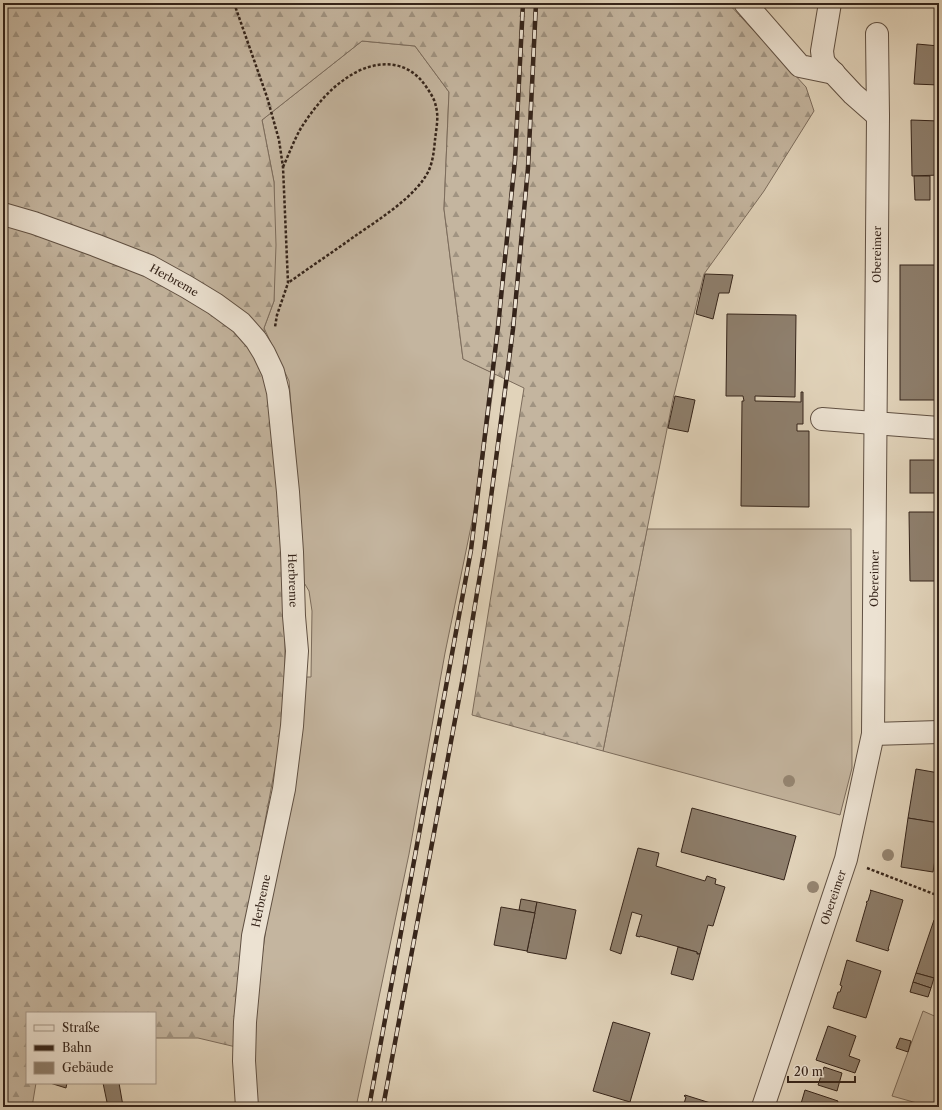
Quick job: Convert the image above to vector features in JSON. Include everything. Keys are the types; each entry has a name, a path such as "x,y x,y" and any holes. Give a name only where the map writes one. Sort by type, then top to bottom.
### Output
{"street":[{"path":"745,3 800,66 834,73"},
{"path":"830,3 822,51 823,59 853,94 878,116"},
{"name":"Obereimer","path":"763,1107 846,859 873,734 878,116 876,34"},
{"name":"Herbreme","path":"3,214 95,244 149,266 215,304 242,323 265,335 264,353 273,372 278,392 292,552 294,616 297,651 292,726 284,789 253,936 245,1022 244,1061 247,1107"},
{"path":"822,419 939,428"},
{"path":"873,734 939,732"}],"path":[{"path":"234,3 267,97 280,140 283,167 288,283 277,315 265,335"},
{"path":"283,167 301,128 317,106 334,88 348,77 366,68 387,63 402,67 415,74 434,99 437,109 433,155 429,170 422,181 411,194 388,213 288,283"},
{"path":"846,859 939,896"}],"green space":[{"path":"3,3 728,3 806,87 814,111 764,191 704,274 673,399 603,751 472,715 524,388 463,359 444,209 449,92 415,46 362,41 262,120 274,182 276,245 274,301 264,328 285,565 285,693 278,752 241,949 236,1047 198,1038 156,1038 156,1012 26,1012 26,1084 36,1084 32,1107 3,1107"},
{"path":"362,41 415,46 449,92 444,209 463,359 495,374 481,478 445,653 409,854 356,1107 257,1107 255,1078 256,999 305,677 311,677 312,611 309,591 303,581 302,538 289,381 264,328 274,301 274,182 262,120"},
{"path":"647,529 851,529 852,768 840,815 603,751"},
{"path":"923,1011 939,1018 939,1107 931,1107 892,1096"}],"building":[{"path":"917,44 939,46 939,85 914,84"},
{"path":"911,120 939,121 939,175 912,176"},
{"path":"914,176 930,176 930,200 915,200"},
{"path":"900,265 939,265 939,400 900,400"},
{"path":"705,274 733,275 729,293 719,293 713,319 696,314"},
{"path":"727,314 796,315 795,397 755,396 755,401 801,402 801,392 803,392 803,424 797,424 797,431 809,431 809,507 741,506 742,401 744,401 743,396 726,396"},
{"path":"675,396 695,400 688,432 668,428"},
{"path":"910,460 939,460 939,493 910,493"},
{"path":"909,512 939,512 939,581 910,581"},
{"path":"916,769 939,773 939,823 908,818"},
{"path":"692,808 796,836 784,880 681,852"},
{"path":"908,818 939,823 939,835 933,872 901,867"},
{"path":"638,848 659,853 656,866 705,881 707,876 716,879 715,884 725,887 713,926 708,925 700,954 636,936 642,915 632,912 621,954 610,950"},
{"path":"870,890 903,900 888,951 856,941 867,903 866,902 868,901 871,891"},
{"path":"521,899 537,902 535,913 519,910"},
{"path":"537,902 576,910 566,959 527,952"},
{"path":"501,907 535,913 527,951 494,945"},
{"path":"934,920 939,922 939,962 934,978 916,973"},
{"path":"678,947 700,954 693,980 671,974"},
{"path":"847,960 881,971 866,1018 833,1008 838,992 840,992 842,986 840,985"},
{"path":"916,973 934,978 931,988 913,982"},
{"path":"913,982 931,988 928,997 910,992"},
{"path":"613,1022 650,1033 630,1102 593,1091"},
{"path":"828,1026 856,1036 849,1056 860,1060 855,1073 816,1060"},
{"path":"900,1038 911,1041 908,1052 896,1048"},
{"path":"824,1067 842,1073 837,1091 818,1085"},
{"path":"53,1084 67,1084 66,1088"},
{"path":"103,1084 119,1084 123,1106 108,1107"},
{"path":"805,1090 838,1101 836,1107 800,1107"},
{"path":"685,1095 720,1107 683,1107 686,1097 684,1096"}],"railway":[{"path":"369,1107 471,550 498,327 515,160 523,3"},
{"path":"383,1107 463,677 484,551 513,329 528,168 536,3"}]}
